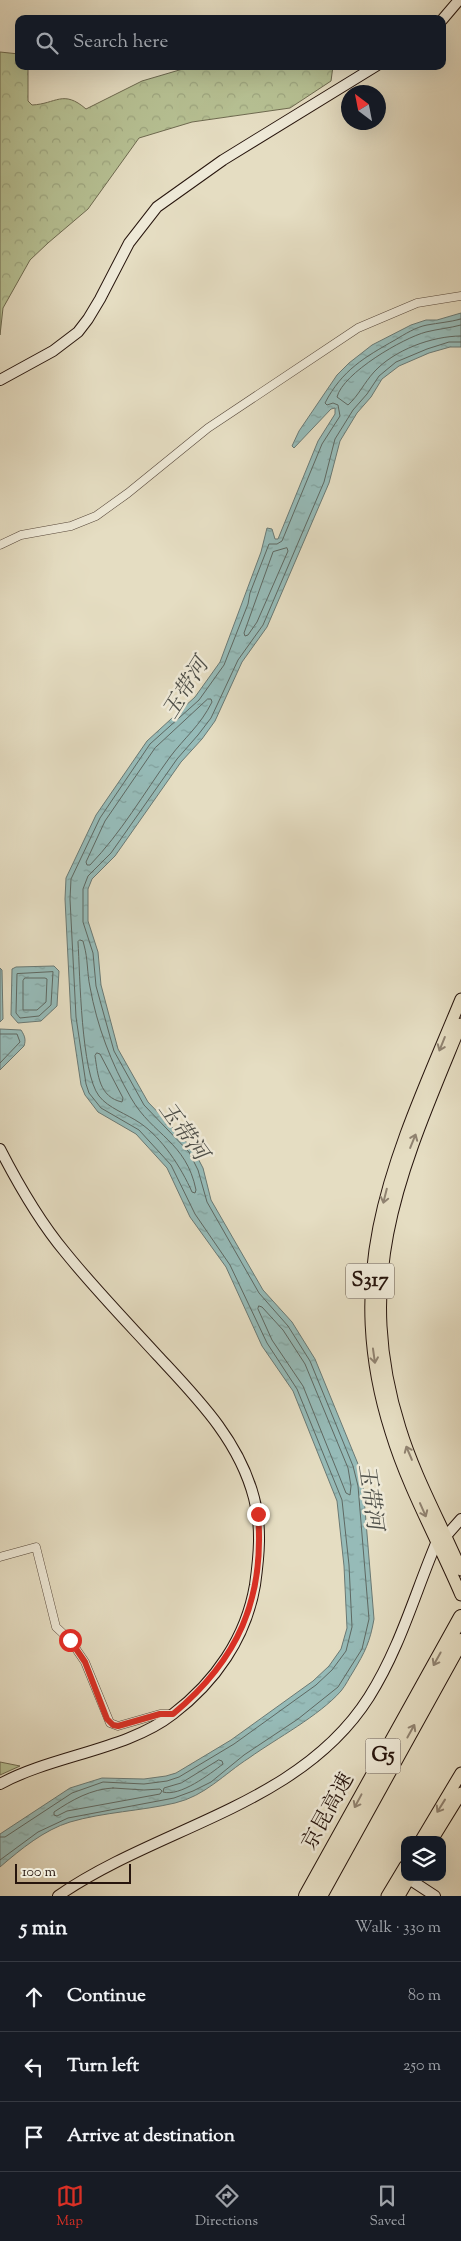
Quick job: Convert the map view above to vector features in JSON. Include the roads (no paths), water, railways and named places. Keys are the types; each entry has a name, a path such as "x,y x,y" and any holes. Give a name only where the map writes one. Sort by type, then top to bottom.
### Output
{"highway":[{"name":"京昆高速","path":"306,1896 461,1617"},
{"name":"京昆高速","path":"320,1896 461,1641"}],"main road":[{"name":"S317","path":"461,998 393,1169 378,1227 370,1285 371,1335 382,1402 397,1449 456,1566 461,1595"},
{"name":"S317","path":"441,1538 406,1446 392,1400 381,1334 380,1285 388,1229 402,1172 461,1024"},
{"path":"422,1836 461,1773"},
{"path":"434,1836 461,1793"},
{"path":"387,1896 401,1881"},
{"path":"399,1896 404,1881"}],"street":[{"path":"446,15 459,0"},
{"path":"0,380 52,351 78,332 92,313 129,243 157,207 224,160 370,70"},
{"path":"0,545 22,535 77,524 107,510 208,428 358,328 417,303 461,296"},
{"path":"0,1148 53,1238 108,1302 187,1387 220,1427 237,1455 254,1498 258,1521 259,1553 254,1591 246,1620 235,1644 214,1674 195,1695 173,1714 123,1740 40,1766 0,1784"},
{"path":"58,1896 99,1871 242,1803 289,1775 327,1746 361,1709 382,1675 441,1538 461,1519"},
{"path":"0,1557 36,1547 56,1627 70,1640 85,1662 110,1723 118,1726 160,1714 173,1714"},
{"path":"414,1881 435,1896"}],"water":[{"path":"461,313 461,347 450,347 429,353 399,366 382,379 371,397 357,413 340,441 329,483 267,627 242,662 215,721 181,762 115,856 92,879 88,889 88,921 98,952 101,985 118,1049 148,1102 193,1149 203,1168 211,1200 263,1290 292,1322 315,1359 358,1464 363,1485 374,1619 371,1634 357,1665 343,1689 332,1700 310,1718 240,1764 205,1790 186,1800 175,1803 96,1816 60,1825 33,1841 0,1867 0,1834 70,1788 102,1778 144,1779 176,1773 231,1740 313,1681 329,1666 341,1649 347,1628 344,1566 337,1501 293,1391 262,1346 226,1267 190,1217 167,1168 136,1134 98,1112 85,1095 81,1085 71,1018 65,899 66,878 96,815 147,741 195,697 220,662 261,552 267,528 272,529 275,539 278,539 318,441 335,414 335,408 331,409 294,448 292,446 299,431 337,375 372,345 411,325"},
{"path":"54,966 59,971 57,1006 41,1021 18,1023 11,1015 12,969 16,967"},
{"path":"0,968 2,970 3,1019 0,1022"},
{"path":"0,1029 21,1030 25,1040 24,1046 0,1070"}],"water label":[{"name":"玉带河","path":"187,689"},
{"name":"玉带河","path":"182,1132"},
{"name":"玉带河","path":"369,1497"}]}
